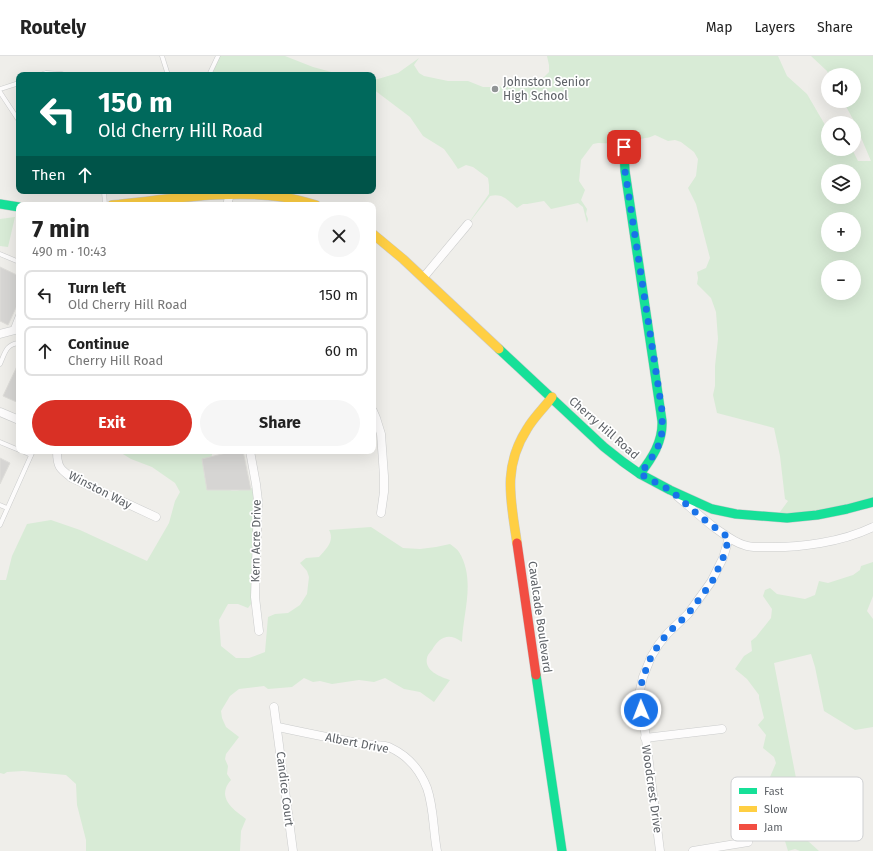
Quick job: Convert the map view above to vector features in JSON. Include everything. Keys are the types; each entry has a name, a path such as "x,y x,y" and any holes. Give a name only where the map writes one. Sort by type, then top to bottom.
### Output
{"main road":[{"path":"623,135 625,171 662,411 662,428 659,444 640,474"},
{"path":"134,202 194,194 265,194 307,202"},
{"path":"0,204 16,207"},
{"name":"Cherry Hill Road","path":"376,236 403,259 604,447 640,474 670,490 712,509 736,514 787,518 817,515 873,502"},
{"name":"Cavalcade Boulevard","path":"552,397 534,419 521,439 513,462 509,484 562,851"}],"street":[{"path":"228,202 230,194"},
{"path":"423,278 468,224"},
{"path":"0,334 15,330"},
{"path":"0,412 16,419"},
{"path":"376,418 381,434 384,469 384,492 381,513"},
{"name":"Winston Way","path":"57,454 58,464 62,470 72,478 156,517"},
{"name":"Kern Acre Drive","path":"251,454 258,501 255,597 259,631"},
{"path":"670,490 701,517 729,538 744,546 777,548 794,547 836,540 873,527"},
{"name":"Woodcrest Drive","path":"660,851 641,710 640,690 643,677 651,657 659,644 688,614 712,582 723,558 729,538"},
{"path":"274,707 278,727"},
{"name":"Candice Court","path":"278,727 293,851"},
{"name":"Albert Drive","path":"278,727 366,744 390,747 407,758 419,771 429,794 437,851"},
{"path":"645,738 722,729"},
{"path":"693,851 748,842"}],"lane":[{"path":"162,56 167,72"},
{"path":"210,72 218,56"},
{"path":"16,83 0,90 16,116"},
{"path":"0,254 16,261"},
{"path":"0,364 7,348 16,344"},
{"path":"0,442 16,448"},
{"path":"0,525 32,454"},
{"path":"0,505 7,508"}],"green space":[{"path":"217,56 285,56 313,67 331,72 209,72"},
{"path":"547,56 778,56 787,76 807,94 821,118 821,156 856,156 858,161 871,161 861,137 861,116 851,116 847,108 861,108 861,68 824,68 811,56 873,56 873,502 777,516 788,501 785,499 780,456 774,428 717,413 713,395 718,339 716,312 711,298 697,284 697,272 706,268 710,258 696,204 688,188 696,176 698,159 694,152 681,142 675,140 668,141 655,135 642,139 632,139 623,144 593,144 581,160 579,181 585,190 581,200 587,209 587,223 583,207 578,203 551,209 544,201 523,204 517,208 502,196 494,195 490,196 468,224 489,194 488,178 473,167 466,165 458,169 444,149 423,136 410,117 376,91 376,79 398,73 419,58 414,65 419,73 424,76 448,81 468,81 483,87 498,87 542,79 549,72"},
{"path":"15,217 8,247 0,246 0,219"},
{"path":"123,454 212,454 210,462 223,486 230,490 256,487 254,600 248,608 238,604 228,604 219,620 221,646 236,658 249,658 265,652 268,617 275,614 288,613 300,605 307,594 309,577 307,571 300,563 306,558 319,557 329,545 331,534 329,530 371,527 403,548 420,549 450,544 458,551 464,563 468,585 462,642 453,637 445,637 438,642 427,657 428,666 434,673 450,680 434,702 420,692 404,689 385,678 374,682 359,680 332,684 320,681 313,682 304,678 292,687 268,689 264,686 239,689 230,696 221,711 222,718 226,727 239,737 226,754 225,759 228,766 227,774 231,780 225,793 231,806 246,819 241,831 240,851 86,851 86,840 77,805 76,784 66,775 23,771 7,772 4,774 0,773 0,580 6,580 12,556 27,524 51,520 80,530 147,561 169,523 175,501 180,492 175,483 152,467 131,459"},
{"path":"873,562 873,596 867,611 873,619 873,727 855,730 824,711 811,654 774,663 796,777 770,777 776,763 774,757 763,748 766,735 758,725 764,718 759,695 747,679 735,669 744,656 752,651 751,641 771,618 772,609 763,596 765,590 770,588 777,594 805,599 815,595 819,581 828,583 853,575 860,570 861,566"},
{"path":"785,841 808,841 819,851 800,851 795,849 788,851"}],"building":[{"path":"0,267 16,275 16,308 8,325 0,321"},
{"path":"16,368 16,402 3,396"},
{"path":"222,454 244,454 251,490 207,490 202,459"},
{"path":"0,458 10,463 0,484"}],"traffic: fast":[{"path":"623,135 625,171 662,421 659,443 649,462 640,474"},
{"path":"0,204 16,207"},
{"path":"499,349 604,447 623,462 640,474 670,490 712,509 736,514 787,518 817,515 873,502"},
{"path":"536,675 562,851"}],"traffic: slow":[{"path":"141,202 198,196 241,194"},
{"path":"241,194 283,197 303,202"},
{"path":"376,236 403,259 499,349"},
{"path":"517,543 510,485 514,457 519,443 527,429 552,397"}],"traffic: jam":[{"path":"517,543 536,675"}],"place":[{"name":"Johnston Senior High School","path":"495,89"}],"route":[{"path":"624,147 625,171 662,411 662,428 659,444 640,474 670,490 701,517 729,538 723,558 712,582 696,605 668,633 654,650 643,677 640,690 641,710"}]}
